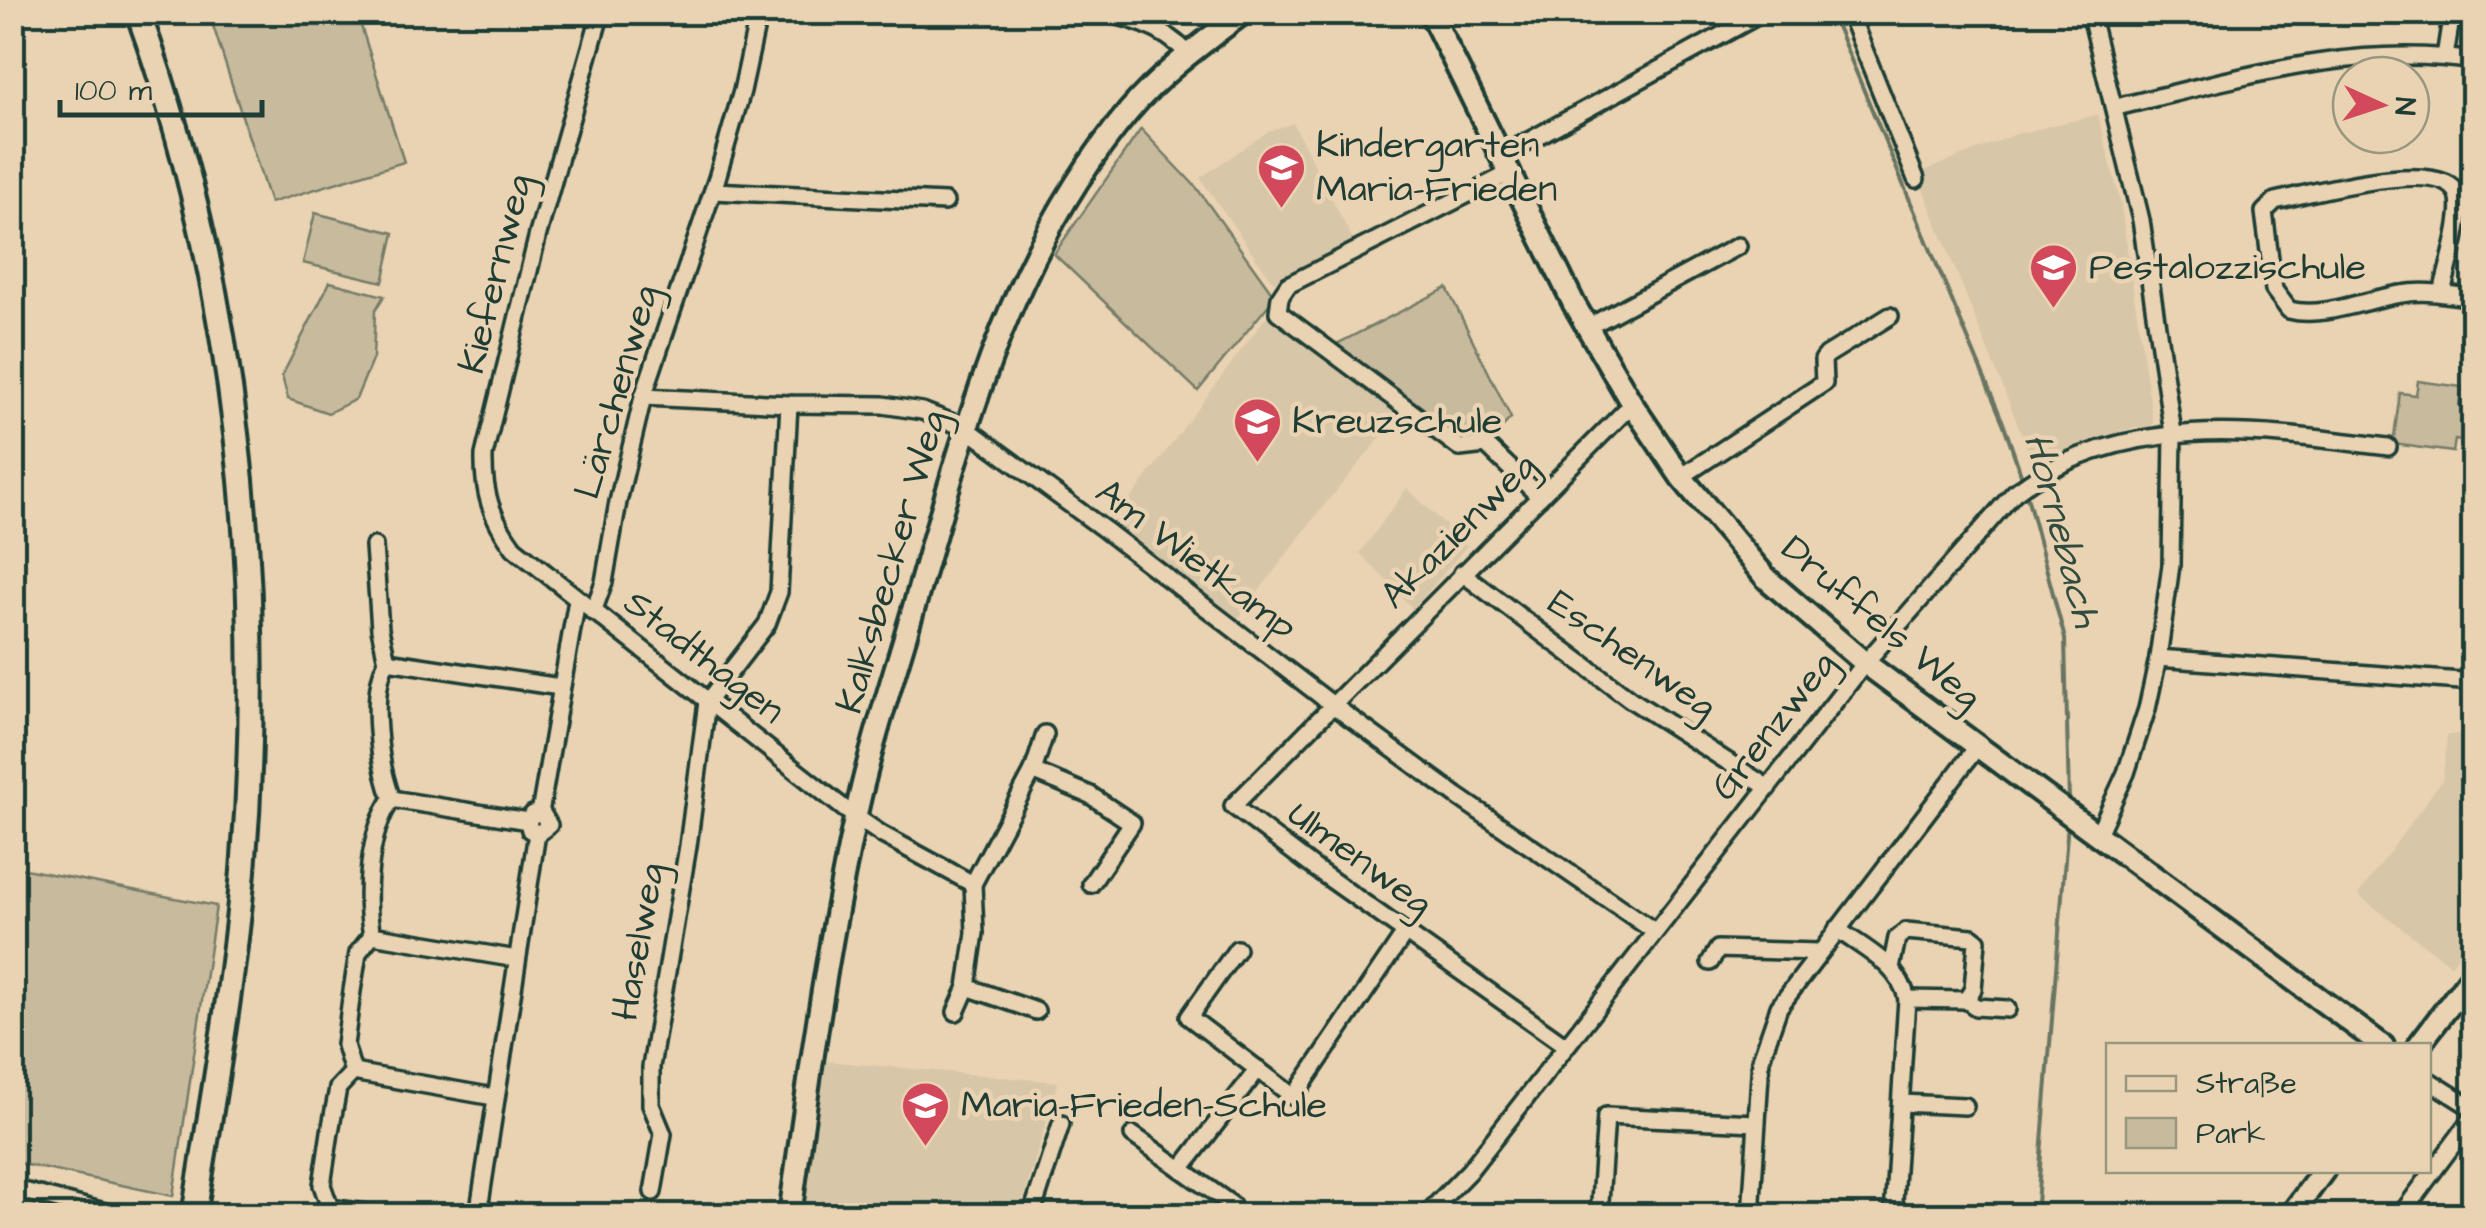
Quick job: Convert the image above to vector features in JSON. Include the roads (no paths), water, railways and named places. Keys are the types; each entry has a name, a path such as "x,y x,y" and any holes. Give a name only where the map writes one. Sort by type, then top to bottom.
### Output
{"main road":[{"path":"138,12 191,190 218,321 241,482 250,620 250,754 243,873 194,1216"}],"street":[{"name":"Kiefernweg","path":"514,548 489,510 484,454 538,234 601,12"},
{"name":"Lärchenweg","path":"592,612 604,582 618,502 644,397 713,191 742,91 759,12"},
{"path":"1092,12 1113,14 1140,24 1171,38 1188,54"},
{"name":"Kalksbecker Weg","path":"790,1216 818,1014 856,816 966,428 1011,304 1058,214 1128,112 1188,54 1244,12"},
{"name":"Druffels Weg","path":"1430,12 1588,327 1632,404 1681,477 1767,579 1864,664 2379,1043"},
{"path":"1540,498 1486,445 1460,448 1278,312 1280,297 1288,285 1504,176 1512,150 1764,12"},
{"path":"1849,12 1916,179"},
{"path":"2090,12 2141,220 2174,433 2171,565 2147,710 2126,773 2090,829"},
{"path":"2444,56 2452,12"},
{"path":"2116,107 2303,64 2393,54 2474,61"},
{"path":"2442,293 2460,208 2456,190 2442,180 2383,179 2275,201 2264,212 2274,290 2289,310 2308,312 2405,293 2474,298"},
{"path":"713,191 945,202"},
{"path":"1588,327 1738,246"},
{"path":"1681,477 1824,383 1826,354 1890,316"},
{"name":"Am Wietkamp","path":"644,397 883,405 922,411 966,428 1334,706 1654,932"},
{"path":"708,702 767,624 779,592 789,404"},
{"name":"Akazienweg","path":"1334,706 1632,404"},
{"name":"Grenzweg","path":"1425,1216 1469,1172 1864,664 2014,493 2037,476 2086,451 2115,442 2174,433 2285,436 2388,447"},
{"path":"374,546 380,629 387,661 379,675 381,771 392,799"},
{"name":"Stadthagen","path":"514,548 856,816 973,884"},
{"name":"Eschenweg","path":"1462,573 1630,698 1766,788"},
{"path":"478,1216 535,823 577,600"},
{"path":"2158,658 2474,682"},
{"path":"387,661 560,687"},
{"name":"Haselweg","path":"653,1192 662,1134 652,1105 651,1067 708,702"},
{"name":"Ulmenweg","path":"1334,706 1233,806 1566,1046"},
{"path":"956,1012 967,986 975,933 973,884 1033,771 1046,734"},
{"path":"1751,1216 1761,1059 1778,1007 1977,747"},
{"path":"1033,771 1090,795 1132,824 1092,884"},
{"path":"392,799 535,823"},
{"path":"372,935 366,905 379,816 392,799"},
{"path":"1837,928 1891,968 1904,986 1907,999 1893,1216"},
{"path":"1891,968 1898,938 1906,931 1972,937 1977,941 1973,989 1966,1000"},
{"path":"1236,949 1189,1017 1294,1097 1405,933"},
{"path":"372,935 517,959"},
{"path":"353,1072 345,1045 352,992 358,952 372,935"},
{"path":"1710,962 1718,949 1818,952"},
{"path":"2420,1043 2474,974"},
{"path":"967,986 1036,1010"},
{"path":"1907,999 1966,1000 1976,1007 2007,1010"},
{"path":"1181,1169 1258,1069"},
{"path":"353,1072 494,1097"},
{"path":"353,1072 338,1088 322,1185 330,1208 386,1216"},
{"path":"2431,1082 2474,1112 2431,1172"},
{"path":"1900,1102 1966,1106"},
{"path":"1599,1216 1606,1116 1756,1124"},
{"path":"1032,1216 1061,1124"},
{"path":"1133,1135 1232,1205"},
{"path":"2290,1216 2322,1173"},
{"path":"2400,1216 2431,1173"},
{"path":"12,1188 120,1216"}],"waterway":[{"name":"Hornebach","path":"1831,12 2004,425 2024,483"},
{"name":"Hornebach","path":"2026,492 2065,639 2069,802"},
{"name":"Hornebach","path":"2036,1216 2068,822"}],"place":[{"name":"Kindergarten Maria-Frieden","path":"1281,210"},
{"name":"Pestalozzischule","path":"2054,310"},
{"name":"Kreuzschule","path":"1257,464"},
{"name":"Maria-Frieden-Schule","path":"926,1148"}]}
